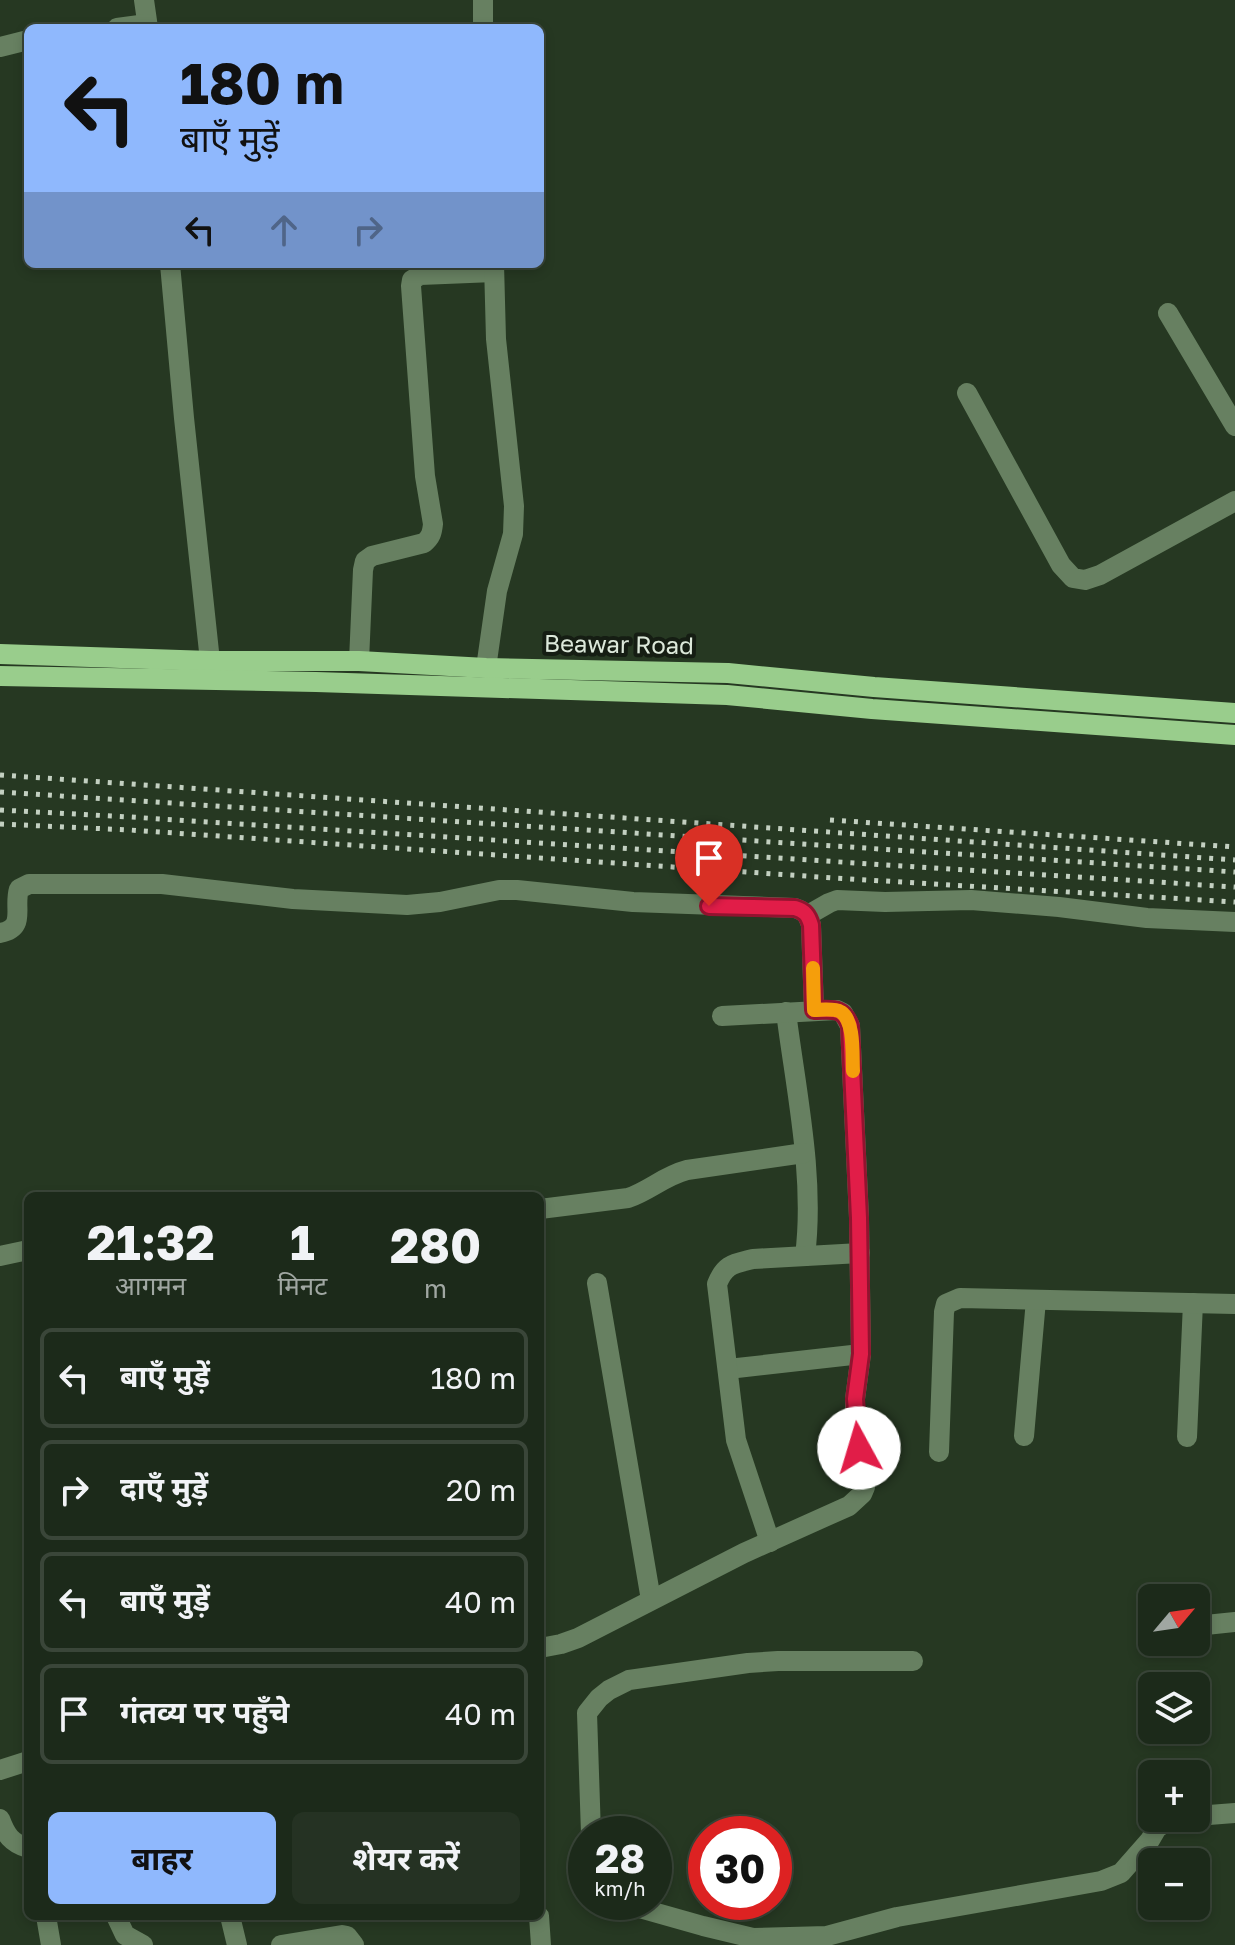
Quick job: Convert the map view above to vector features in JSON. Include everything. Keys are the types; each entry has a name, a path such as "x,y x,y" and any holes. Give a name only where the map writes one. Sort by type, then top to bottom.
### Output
{"main road":[{"name":"Beawar Road","path":"0,654 728,673 874,687 1235,713"},
{"name":"Beawar Road","path":"0,676 727,695 872,709 1235,735"}],"street":[{"path":"144,0 148,24"},
{"path":"483,12 504,0"},
{"path":"0,47 24,41"},
{"path":"170,268 210,661"},
{"path":"359,661 365,561 372,556 424,543 432,532 425,476 412,280 420,275 494,268 496,339 514,506 513,534 497,591 486,668"},
{"path":"1168,313 1235,426"},
{"path":"967,393 1061,565 1073,578 1085,580 1100,575 1235,501"},
{"path":"0,933 15,926 18,920 17,894 19,889 29,884 162,884 293,899 407,905 499,890 517,890 633,902 795,908 808,915 811,925 814,1010"},
{"path":"808,915 837,900 971,900 1147,918 1235,922"},
{"path":"544,1648 578,1638 849,1506 865,1487 855,1419 861,1354 860,1253 850,1026 843,1013 837,1010 722,1016"},
{"path":"786,1012 808,1190 809,1227 805,1256"},
{"path":"544,1208 628,1198 670,1175 687,1170 804,1153"},
{"path":"0,1256 24,1251"},
{"path":"770,1542 736,1440 717,1284 722,1271 753,1259 860,1253"},
{"path":"597,1283 651,1600"},
{"path":"939,1452 946,1304 960,1298 1235,1304"},
{"path":"1024,1436 1036,1300"},
{"path":"1187,1437 1193,1303"},
{"path":"728,1369 861,1354"},
{"path":"1210,1625 1235,1622"},
{"path":"590,1816 587,1713 609,1690 629,1680 748,1663 913,1661"},
{"path":"0,1770 24,1762"},
{"path":"1210,1815 1235,1813"},
{"path":"0,1819 7,1837 24,1847"},
{"path":"672,1918 753,1938 827,1936 897,1917 1101,1881 1121,1873 1155,1832"},
{"path":"47,1920 51,1945"},
{"path":"118,1920 125,1935 143,1945"},
{"path":"231,1920 237,1945"},
{"path":"539,1920 539,1945"},
{"path":"281,1945 342,1935 347,1936 354,1945"}],"railway":[{"path":"0,775 1235,860"},
{"path":"0,792 1235,872"},
{"path":"0,810 1235,887"},
{"path":"830,820 1235,847"},
{"path":"0,824 1235,902"}],"slow traffic":[{"path":"813,968 814,1010 837,1010 847,1018 853,1071"}],"route":[{"path":"709,906 795,908 808,915 814,1010 837,1010 843,1013 850,1026 859,1218 861,1354 855,1419 859,1448"}]}
